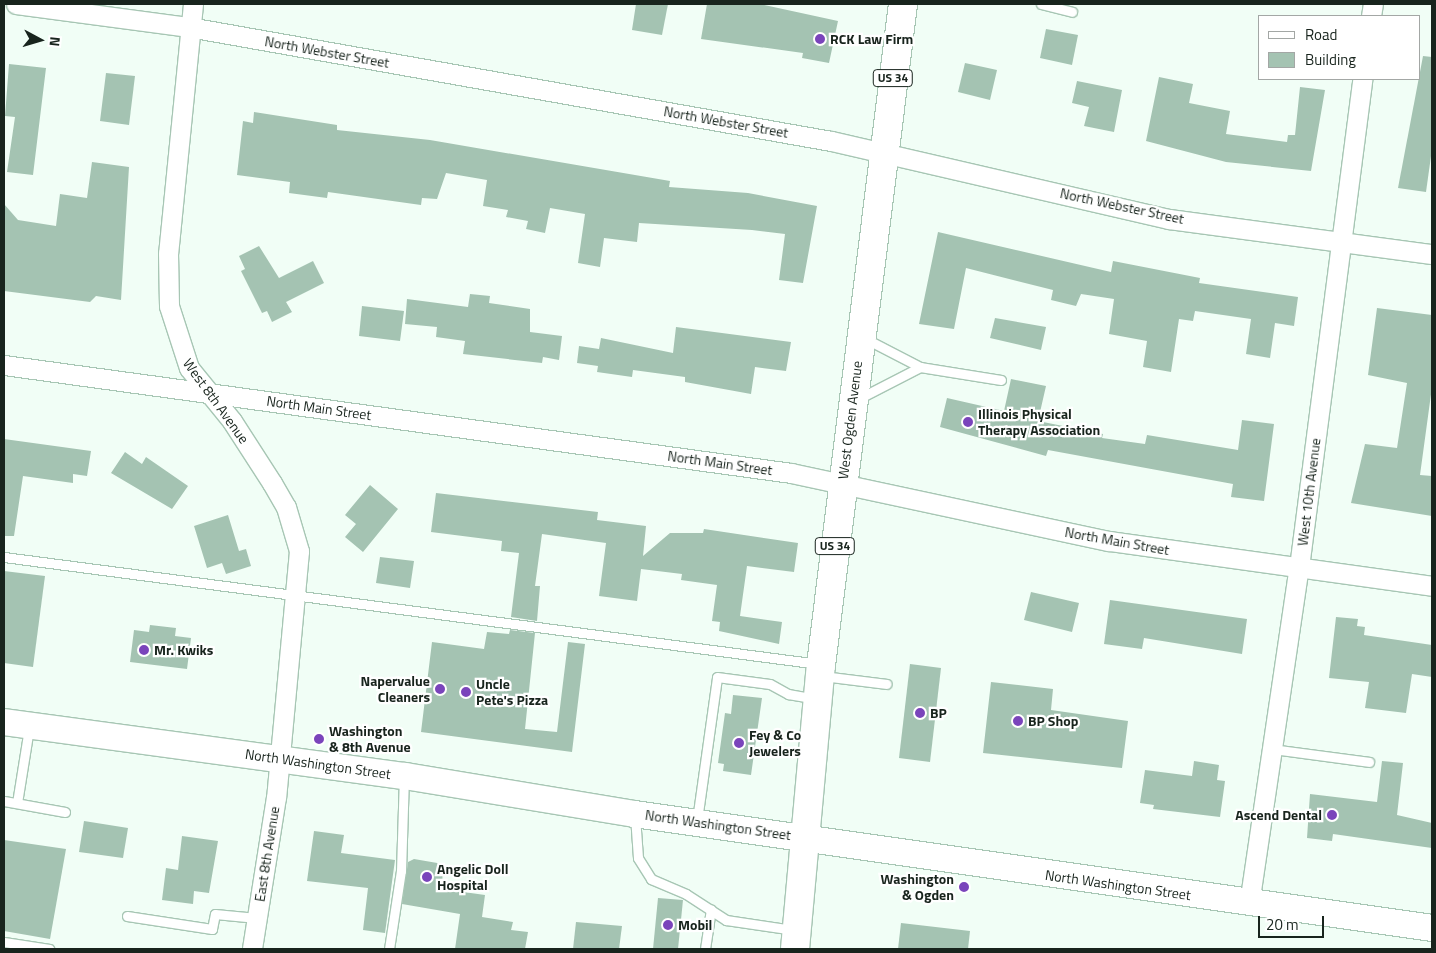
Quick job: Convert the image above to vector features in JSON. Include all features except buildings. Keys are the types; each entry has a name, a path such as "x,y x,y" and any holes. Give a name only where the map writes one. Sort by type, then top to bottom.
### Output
{"main road":[{"name":"West Ogden Avenue","path":"804,838 819,680 842,483 903,4"},
{"name":"North Washington Street","path":"4,722 405,776 634,814 1249,904 1432,928"},
{"name":"US 34","path":"796,940 804,838"}],"street":[{"name":"North Webster Street","path":"16,4 190,27 884,152 1169,219 1432,254"},
{"name":"West 8th Avenue","path":"193,4 166,282 181,352 209,393 232,421 286,507 299,551 298,596 279,759"},
{"name":"West 10th Avenue","path":"1249,904 1299,567 1362,80"},
{"name":"North Main Street","path":"4,365 842,483 1109,541 1432,586"},
{"name":"East 8th Avenue","path":"252,949 279,759"}],"lane":[{"path":"1040,4 1072,12"},
{"path":"861,336 920,367 1001,380"},
{"path":"852,401 920,367"},
{"path":"4,557 298,596 819,680 887,684"},
{"path":"697,822 717,677 770,684 788,694 819,680"},
{"path":"17,803 29,725"},
{"path":"1272,748 1369,762"},
{"path":"389,949 401,870 405,776"},
{"path":"4,801 65,812"},
{"path":"634,814 643,870 651,879 744,924 796,940"},
{"path":"705,949 711,909"},
{"path":"127,916 212,930 215,914 256,918"},
{"path":"4,942 49,949"}],"place":[{"name":"RCK Law Firm","path":"820,39"},
{"name":"Illinois Physical Therapy Association","path":"968,422"},
{"name":"Mr. Kwiks","path":"144,650"},
{"name":"Napervalue Cleaners","path":"440,689"},
{"name":"Uncle Pete's Pizza","path":"466,692"},
{"name":"BP","path":"920,713"},
{"name":"BP Shop","path":"1018,721"},
{"name":"Washington & 8th Avenue","path":"319,739"},
{"name":"Fey & Co Jewelers","path":"739,743"},
{"name":"Ascend Dental","path":"1332,815"},
{"name":"Angelic Doll Hospital","path":"427,877"},
{"name":"Washington & Ogden","path":"964,887"},
{"name":"Mobil","path":"668,925"}]}
